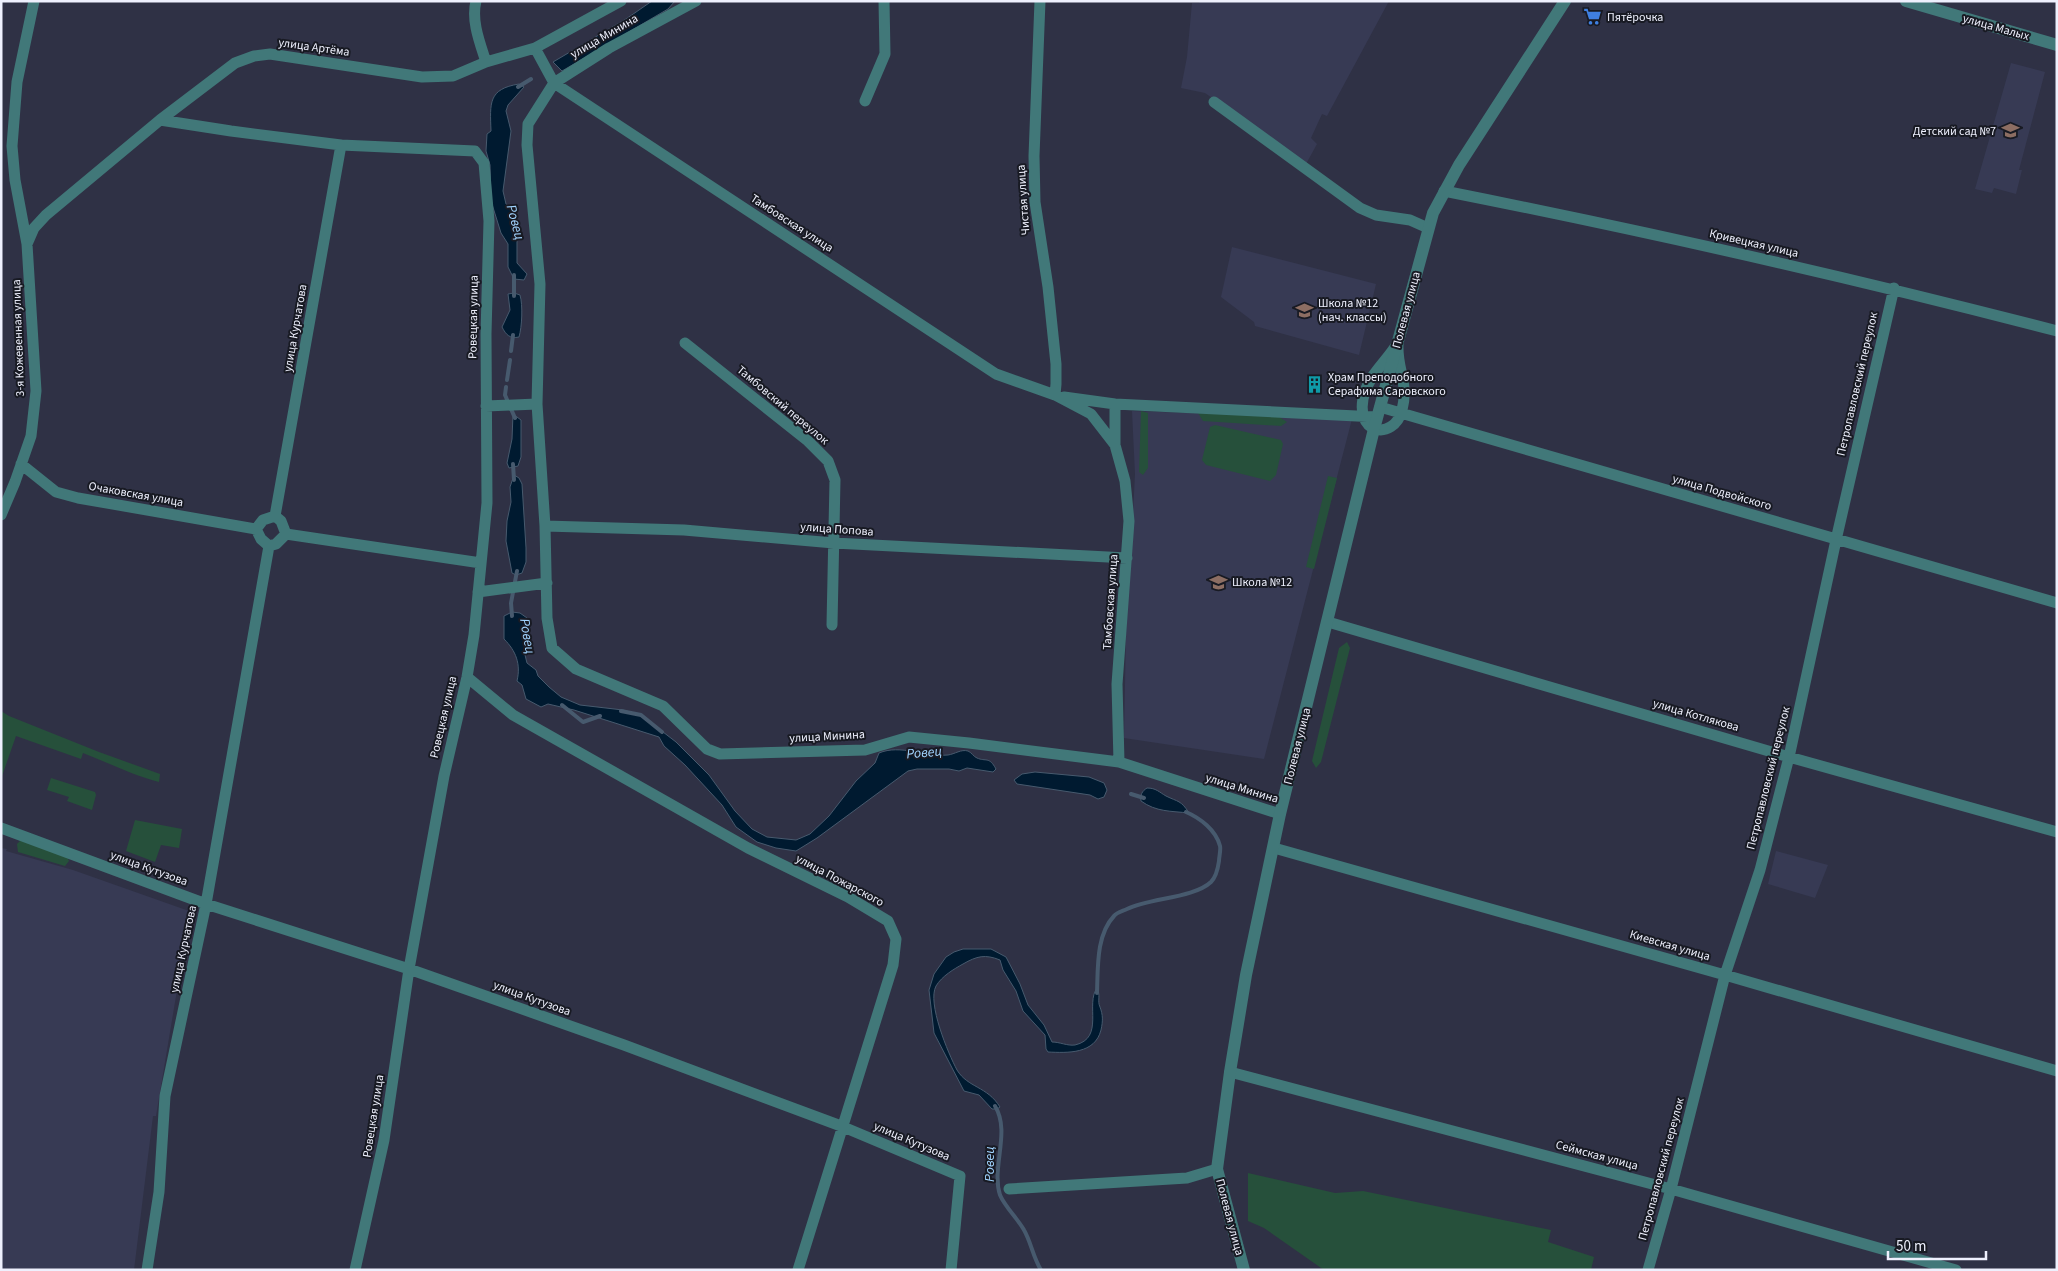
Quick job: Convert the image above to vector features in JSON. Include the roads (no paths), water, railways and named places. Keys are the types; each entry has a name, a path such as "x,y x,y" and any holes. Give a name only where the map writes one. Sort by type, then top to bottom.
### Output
{"street":[{"name":"3-я Кожевенная улица","path":"1,515 31,436 36,391 27,244 15,180 12,146 17,82 34,1"},
{"path":"476,1 474,11 479,40 486,62"},
{"name":"улица Артёма","path":"27,244 34,228 46,215 160,120 235,63 254,56 270,54 422,77 453,76 486,62 534,48 621,1"},
{"name":"улица Минина","path":"554,83 609,48 696,1"},
{"path":"865,101 885,54 884,1"},
{"name":"Чистая улица","path":"1040,1 1034,156 1035,202 1053,335 1055,395"},
{"name":"Полевая улица","path":"1244,1270 1217,1169 1230,1072 1246,975 1280,814 1377,417 1428,228 1444,191 1565,1"},
{"name":"улица Малых","path":"1906,1 2057,45"},
{"name":"Тамбовская улица","path":"534,48 554,83 996,374 1055,395 1091,414 1115,446"},
{"path":"478,592 547,584 537,404 540,284 527,145 528,124 554,83"},
{"path":"1214,102 1360,208 1376,215 1410,220 1428,228"},
{"path":"160,120 341,145"},
{"name":"Ровецкая улица","path":"341,145 475,151 484,163 489,220 486,334 487,503 474,635 467,677 444,776 409,969 384,1140 355,1270"},
{"name":"улица Курчатова","path":"275,516 341,145"},
{"name":"Кривецкая улица","path":"1444,191 1576,217 1894,288 2057,330"},
{"name":"Петропавловский переулок","path":"1648,1270 1672,1189 1725,975 1760,870 1789,757 1836,540 1894,288"},
{"name":"Тамбовский переулок","path":"685,343 808,440 828,461 835,480 832,625"},
{"path":"1377,417 1384,430 1391,427 1398,420 1402,412 1405,394 1404,379 1397,343"},
{"path":"1362,416 1363,398 1370,379 1397,343"},
{"name":"Тамбовская улица","path":"1055,395 1116,404 1377,417"},
{"path":"486,406 537,404"},
{"name":"Тамбовская улица","path":"1116,404 1115,446 1125,481 1128,511 1127,558 1117,684 1120,762"},
{"name":"улица Подвойского","path":"1377,417 1402,412 2057,603"},
{"name":"Очаковская улица","path":"21,464 56,492 78,498 256,529"},
{"path":"275,516 281,522 286,534 276,544 269,546 261,539 256,529 263,520 275,516"},
{"name":"улица Попова","path":"545,526 684,530 834,543 1127,558"},
{"path":"286,534 481,562"},
{"name":"улица Курчатова","path":"147,1270 159,1192 166,1096 206,904 269,546"},
{"name":"улица Минина","path":"547,584 547,618 552,648 576,669 663,706 707,750 720,754 866,750 910,737 969,742 1120,762 1280,814"},
{"name":"улица Котлякова","path":"1328,622 1789,757 2057,832"},
{"name":"улица Пожарского","path":"467,677 512,715 748,848 848,897 888,921 896,939 893,965 841,1126 798,1270"},
{"name":"улица Кутузова","path":"1,828 206,904 409,969 624,1045 841,1126 960,1176 951,1270"},
{"name":"Киевская улица","path":"1274,848 1725,975 2057,1072"},
{"name":"Сеймская улица","path":"1230,1072 1672,1189 1956,1270"},
{"path":"1009,1189 1187,1178 1217,1169"}],"water":[{"path":"652,1 675,1 668,9 562,71 553,62 626,19"},
{"path":"519,84 524,87 508,105 506,111 511,131 503,191 506,204 513,210 517,218 517,263 527,274 524,280 514,279 508,267 508,244 501,233 491,201 490,165 486,151 487,134 491,131 491,105 493,99 501,90"},
{"path":"508,294 520,295 521,299 522,310 519,337 509,336 502,327 510,310"},
{"path":"513,414 521,420 521,457 518,466 509,468 507,463 512,439"},
{"path":"514,475 519,478 522,484 526,548 526,562 522,573 516,575 512,573 506,541 507,521 511,502 510,487"},
{"path":"512,612 520,613 527,618 529,631 525,655 527,663 536,670 538,676 549,687 561,697 580,705 623,710 641,715 676,742 709,775 735,811 752,829 767,837 796,840 810,834 829,816 856,781 875,763 879,753 904,750 948,755 965,751 977,758 989,761 996,769 993,772 967,768 959,771 949,769 917,769 908,771 817,838 796,851 776,848 757,842 736,827 722,805 685,765 664,746 659,737 574,710 548,704 541,707 526,699 522,685 517,681 518,663 512,648 504,639 504,616"},
{"path":"1035,772 1089,777 1104,783 1107,790 1104,797 1098,799 1090,795 1017,784 1014,780 1022,774"},
{"path":"1147,788 1155,789 1179,802 1189,813 1164,810 1147,805 1141,799 1142,793"},
{"path":"963,949 991,949 1006,957 1028,1005 1044,1025 1052,1042 1075,1045 1084,1041 1092,1028 1094,995 1097,988 1099,993 1102,1024 1098,1038 1093,1044 1087,1048 1072,1052 1048,1052 1045,1035 1023,1011 1016,991 1003,970 1000,960 990,957 973,959 952,971 939,982 934,994 936,1016 953,1062 961,1076 995,1100 1000,1107 997,1109 992,1109 979,1095 964,1091 934,1033 929,990 934,974 946,957"}],"waterway":[{"name":"Ровец","path":"518,87 531,79"},
{"name":"Ровец","path":"514,275 514,296"},
{"name":"Ровец","path":"511,351 513,335"},
{"name":"Ровец","path":"507,380 510,360"},
{"name":"Ровец","path":"506,387 505,395 515,418"},
{"name":"Ровец","path":"513,464 514,480"},
{"name":"Ровец","path":"512,616 511,603 517,571"},
{"name":"Ровец","path":"562,705 583,722 600,716"},
{"name":"Ровец","path":"621,711 641,715 662,732"},
{"name":"Ровец","path":"1131,794 1144,798"},
{"name":"Ровец","path":"1097,993 1101,942 1108,924 1115,915 1137,905 1194,891 1211,882 1214,878 1218,867 1220,851 1218,840 1207,825 1186,812"},
{"name":"Ровец","path":"995,1106 1001,1127 998,1173 1000,1195 1024,1230 1041,1270"}],"place":[{"name":"Пятёрочка","path":"1593,17"},
{"name":"Детский сад №7","path":"2010,131"},
{"name":"Школа №12 (нач. классы)","path":"1304,310"},
{"name":"Храм Преподобного Серафима Саровского","path":"1314,384"},
{"name":"Школа №12","path":"1218,582"}]}
